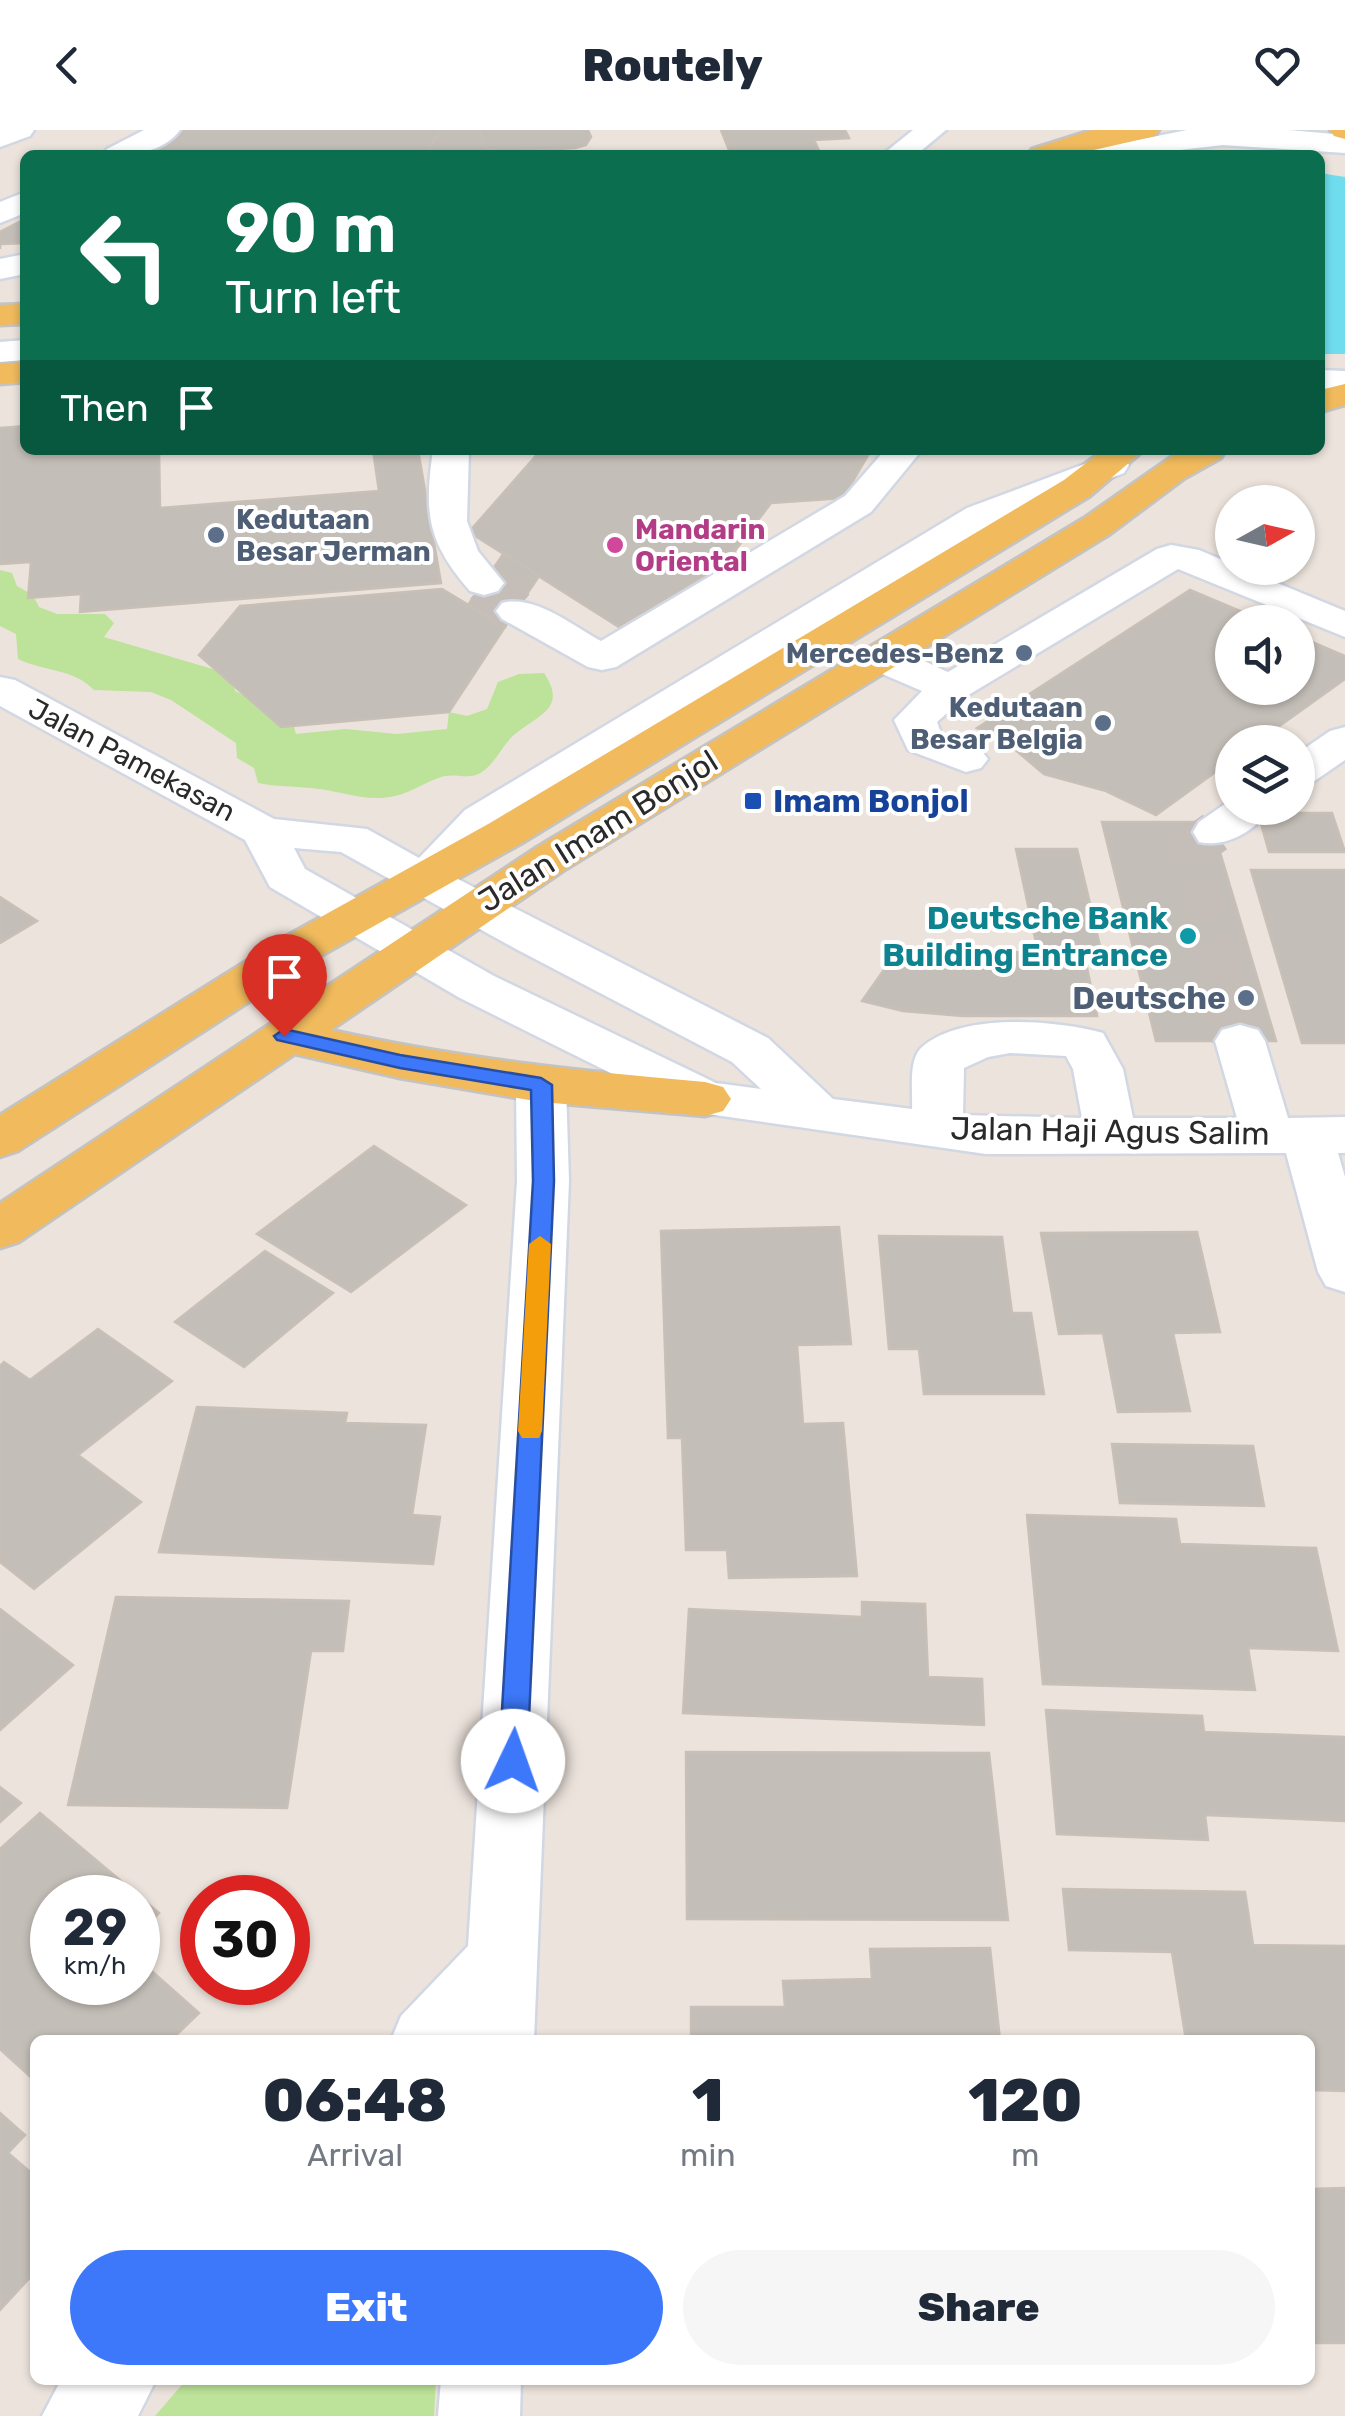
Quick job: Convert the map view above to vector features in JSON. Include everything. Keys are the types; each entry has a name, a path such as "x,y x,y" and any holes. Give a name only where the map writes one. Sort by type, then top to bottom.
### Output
{"main road":[{"path":"1058,150 1103,136 1145,130"},
{"name":"Jalan Imam Bonjol","path":"0,1229 475,908 1097,526 1172,470 1199,455"},
{"name":"Jalan Imam Bonjol","path":"0,1140 300,948 506,834 1118,458"},
{"path":"284,1036 400,1062 541,1085 705,1099"}],"street":[{"path":"0,138 20,130"},
{"path":"127,150 166,130"},
{"path":"905,150 932,130"},
{"path":"1129,150 1175,141 1222,138 1291,138 1345,144"},
{"path":"0,214 13,188"},
{"path":"0,305 14,279"},
{"path":"450,455 443,507 461,560 484,583"},
{"path":"516,611 602,658 858,504 900,455"},
{"path":"817,1112 750,1050 424,879 480,819 675,698 980,516 1118,458"},
{"path":"781,550 864,587"},
{"path":"966,760 923,741 915,720 946,686 1178,556 1345,626"},
{"path":"675,698 642,660 698,600"},
{"path":"880,658 946,686"},
{"name":"Jalan Pamekasan","path":"0,688 264,832 352,840 424,879"},
{"path":"1315,761 1345,740"},
{"name":"Jalan Pamekasan","path":"264,832 286,877 356,917"},
{"name":"Jalan Haji Agus Salim","path":"356,917 477,986 705,1099 986,1136 1306,1135"},
{"path":"937,1129 940,1060 969,1044 1038,1036 1084,1044 1098,1069 1111,1135"},
{"path":"1240,1041 1306,1135 1345,1272"},
{"path":"498,2035 544,1181 541,1085"},
{"path":"432,2035 502,1958"},
{"path":"83,2416 111,2385"},
{"path":"479,2416 481,2385"}],"green space":[{"path":"0,570 12,573 17,586 33,595 39,607 57,614 105,614 114,623 104,637 233,675 235,691 291,717 296,734 346,729 397,734 447,729 449,712 467,716 487,709 498,682 519,674 544,673 553,693 552,701 476,775 445,776 384,798 258,783 254,768 237,758 236,743 171,700 151,692 94,690 68,674 18,659 16,634 0,626"},
{"path":"182,2385 436,2385 434,2416 155,2416"}],"water":[{"path":"1325,174 1345,177 1345,354 1325,354"}],"building":[{"path":"184,130 441,130 428,150 149,150"},
{"path":"441,130 480,130 483,146 490,150 428,150"},
{"path":"480,130 588,130 591,137 586,145 575,148 492,150 483,146"},
{"path":"721,130 845,130 849,138 814,140 819,150 729,150"},
{"path":"20,222 20,243 0,244 0,232"},
{"name":"Kedutaan Besar Jerman","path":"20,426 20,455 159,455 160,508 379,491 374,455 419,455 441,583 80,612 81,594 28,598 31,562 0,564 0,428"},
{"name":"Mandarin Oriental","path":"537,455 868,455 843,498 771,503 725,564 619,627 469,532"},
{"path":"504,553 539,576 505,627 468,605"},
{"path":"442,589 505,627 449,712 281,727 199,655 240,606"},
{"path":"1190,590 1226,605 1215,605 1215,705 1309,705 1281,725 1215,725 1215,772 1156,815 1106,791 1044,774 1006,742 977,728"},
{"path":"1315,643 1345,656 1345,679 1315,700"},
{"path":"1315,813 1332,813 1345,852 1269,852 1261,825 1315,825"},
{"name":"Deutsche Bank Building Entrance","path":"1102,822 1211,822 1276,1041 1156,1041"},
{"path":"1016,849 1077,849 1104,963 1086,963 1097,1016 963,1016 903,1011 862,1001 900,947 940,953 1038,952"},
{"path":"1251,870 1345,870 1345,1043 1302,1043"},
{"path":"0,897 37,921 0,943"},
{"path":"374,1146 466,1205 351,1292 257,1234"},
{"path":"839,1227 851,1344 797,1345 803,1424 843,1423 857,1576 729,1578 727,1550 686,1550 682,1438 668,1438 661,1231"},
{"path":"1197,1232 1220,1332 1173,1333 1190,1411 1118,1412 1103,1333 1059,1334 1041,1233"},
{"path":"879,1236 1002,1237 1012,1313 1031,1313 1044,1394 924,1394 919,1349 889,1349"},
{"path":"265,1251 333,1293 244,1367 175,1322"},
{"path":"98,1329 172,1381 78,1455 141,1502 34,1589 0,1562 0,1366 4,1362 30,1380"},
{"path":"197,1407 347,1413 345,1423 426,1425 412,1515 440,1517 433,1564 159,1552"},
{"path":"1112,1444 1253,1446 1264,1506 1120,1503"},
{"path":"1027,1515 1176,1519 1180,1544 1316,1548 1338,1651 1248,1648 1255,1690 1043,1684"},
{"path":"116,1597 349,1601 343,1651 311,1651 287,1808 68,1805"},
{"path":"862,1602 925,1604 928,1677 982,1679 984,1725 683,1713 689,1609 862,1617"},
{"path":"0,1609 73,1665 0,1730"},
{"path":"1046,1710 1202,1716 1204,1732 1345,1737 1345,1821 1205,1815 1208,1840 1057,1834"},
{"path":"686,1752 989,1753 1008,1920 687,1919"},
{"path":"0,1787 21,1803 0,1822"},
{"path":"40,1813 114,1875 30,1875 30,2005 160,2005 160,1978 180,1996 180,2005 190,2005 199,2013 176,2035 30,2035 30,2076 0,2049 0,1849"},
{"path":"1063,1889 1245,1892 1253,1945 1345,1946 1345,2091 1315,2090 1315,2035 1185,2035 1172,1952 1069,1950"},
{"path":"990,1948 999,2035 691,2035 691,2007 785,2007 783,1981 872,1979 870,1949"},
{"path":"0,2113 25,2135 8,2153 30,2172 30,2277 0,2310"},
{"path":"1345,2188 1345,2343 1315,2343 1315,2189"}],"tunnel":[{"path":"484,583 516,611"},
{"path":"1215,832 1188,851 1225,986"},
{"path":"1224,983 1240,1041"}],"slow traffic":[{"path":"530,1431 540,1244"}],"place":[{"name":"Kedutaan Besar Jerman","path":"216,535"},
{"name":"Mandarin Oriental","path":"615,545"},
{"name":"Mercedes-Benz","path":"1024,653"},
{"name":"Kedutaan Besar Belgia","path":"1103,723"},
{"name":"Imam Bonjol","path":"753,801"},
{"name":"Deutsche Bank Building Entrance","path":"1188,936"},
{"name":"Deutsche","path":"1246,998"}],"route":[{"path":"284,1036 400,1062 541,1085 544,1181 513,1761"}]}
